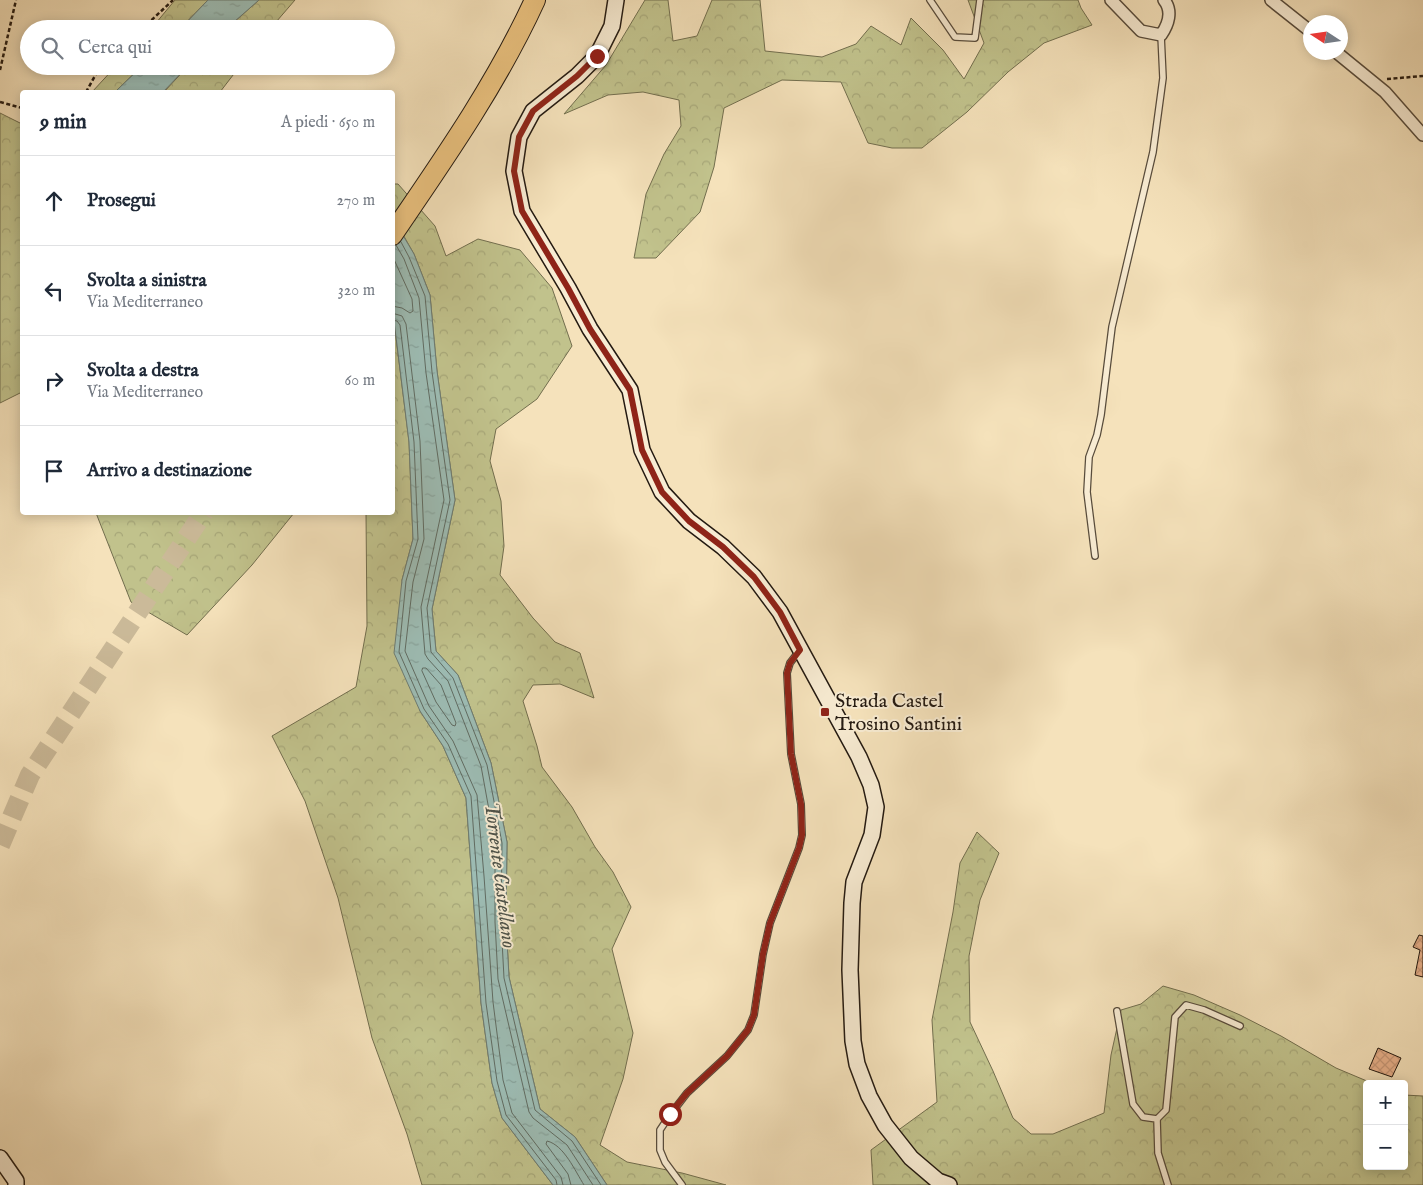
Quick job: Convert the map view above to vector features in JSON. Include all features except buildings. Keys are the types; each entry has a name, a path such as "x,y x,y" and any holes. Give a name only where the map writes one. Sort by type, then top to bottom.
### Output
{"highway":[{"path":"395,230 487,91 520,34 535,0"}],"street":[{"path":"616,0 612,26 597,56 577,76 533,111 519,137 514,171 522,211 590,329 630,390 642,450 662,492 689,521 723,547 754,577 780,612 858,757 870,785 876,807 872,835 854,882 852,903 850,970 853,1041 857,1064 870,1096 886,1125 910,1158 938,1181 949,1185"},
{"path":"1111,0 1141,31 1161,35 1169,23 1168,4 1164,0"},
{"path":"1271,0 1303,26"},
{"path":"1346,60 1379,87 1423,135"},
{"path":"0,1158 16,1181 16,1185"}],"lane":[{"path":"930,0 955,37 975,38 980,0"},
{"path":"1095,556 1087,492 1089,457 1097,435 1112,328 1153,152 1164,78 1161,35"},
{"path":"682,1185 665,1162 660,1150 660,1130 687,1093 727,1056 748,1030 754,1015 763,954 770,923 799,848 802,835 801,804 791,754 787,673 790,663 800,650"},
{"path":"1168,1185 1158,1152 1157,1119 1166,1110 1175,1016 1186,1005 1204,1010 1240,1026"},
{"path":"1116,1011 1133,1104 1143,1117 1157,1119"}],"path":[{"path":"0,70 16,0"},
{"path":"152,20 173,0"},
{"path":"87,90 95,75"},
{"path":"1379,87 1388,79 1423,76"},
{"path":"0,102 20,107"}],"green space":[{"path":"175,0 208,0 189,20 158,20"},
{"path":"259,0 295,0 278,20 236,20"},
{"path":"645,0 668,0 673,41 697,36 712,0 760,0 765,51 822,57 856,44 871,26 901,45 911,18 943,50 964,79 984,43 968,0 1078,0 1092,25 1044,43 1008,72 967,112 922,148 892,148 868,143 841,82 782,80 724,108 714,167 700,212 656,258 634,258 646,194 664,154 681,126 679,100 643,92 608,95 564,114 606,65"},
{"path":"108,75 133,75 117,90 94,90"},
{"path":"180,75 233,75 222,90 166,90"},
{"path":"0,113 20,123 20,393 0,403"},
{"path":"395,184 398,184 435,226 446,256 478,239 520,250 552,288 572,346 537,399 496,429 490,461 501,501 504,546 500,575 533,618 555,642 580,653 594,698 560,684 533,685 523,701 542,767 572,807 595,847 613,872 631,907 612,949 633,1033 623,1079 600,1145 627,1162 682,1173 726,1185 607,1185 575,1137 540,1109 509,977 506,922 507,842 491,763 458,675 436,651 432,609 455,500 437,371 430,295 414,254 395,221"},
{"path":"395,329 409,442 413,539 402,580 420,711 443,746 466,798 481,1003 492,1083 502,1118 553,1185 422,1185 407,1134 372,1038 338,898 305,801 272,736 356,687 367,626 366,515 395,515"},
{"path":"97,515 292,515 252,565 187,635 131,602"},
{"path":"977,832 999,853 980,900 969,956 970,1022 1013,1118 1031,1134 1053,1134 1104,1113 1111,1055 1121,1010 1141,1004 1163,986 1194,995 1240,1015 1336,1068 1364,1080 1363,1170 1408,1170 1408,1095 1423,1096 1423,1185 873,1185 871,1150 937,1102 932,1020 953,912 960,863"}],"water":[{"path":"208,0 259,0 236,20 189,20"},
{"path":"133,75 179,75 165,90 117,90"},
{"name":"Torrente Castellano","path":"395,222 414,254 430,295 437,371 455,500 432,609 436,651 458,675 491,763 507,842 506,922 509,977 540,1109 575,1137 607,1185 553,1185 502,1118 492,1083 481,1003 466,798 443,746 420,711 394,653 402,580 413,539 409,442 395,329"}],"tunnel":[{"path":"0,845 30,775 202,515"}],"place":[{"name":"Strada Castel Trosino Santini","path":"825,712"}],"route":[{"path":"597,56 577,76 533,111 519,137 514,171 522,211 610,363 630,390 642,450 662,492 689,521 723,547 754,577 780,612 800,650 795,654 787,673 787,700 791,754 801,804 802,835 799,848 770,923 763,954 754,1015 748,1030 727,1056 687,1093 670,1114"}]}
